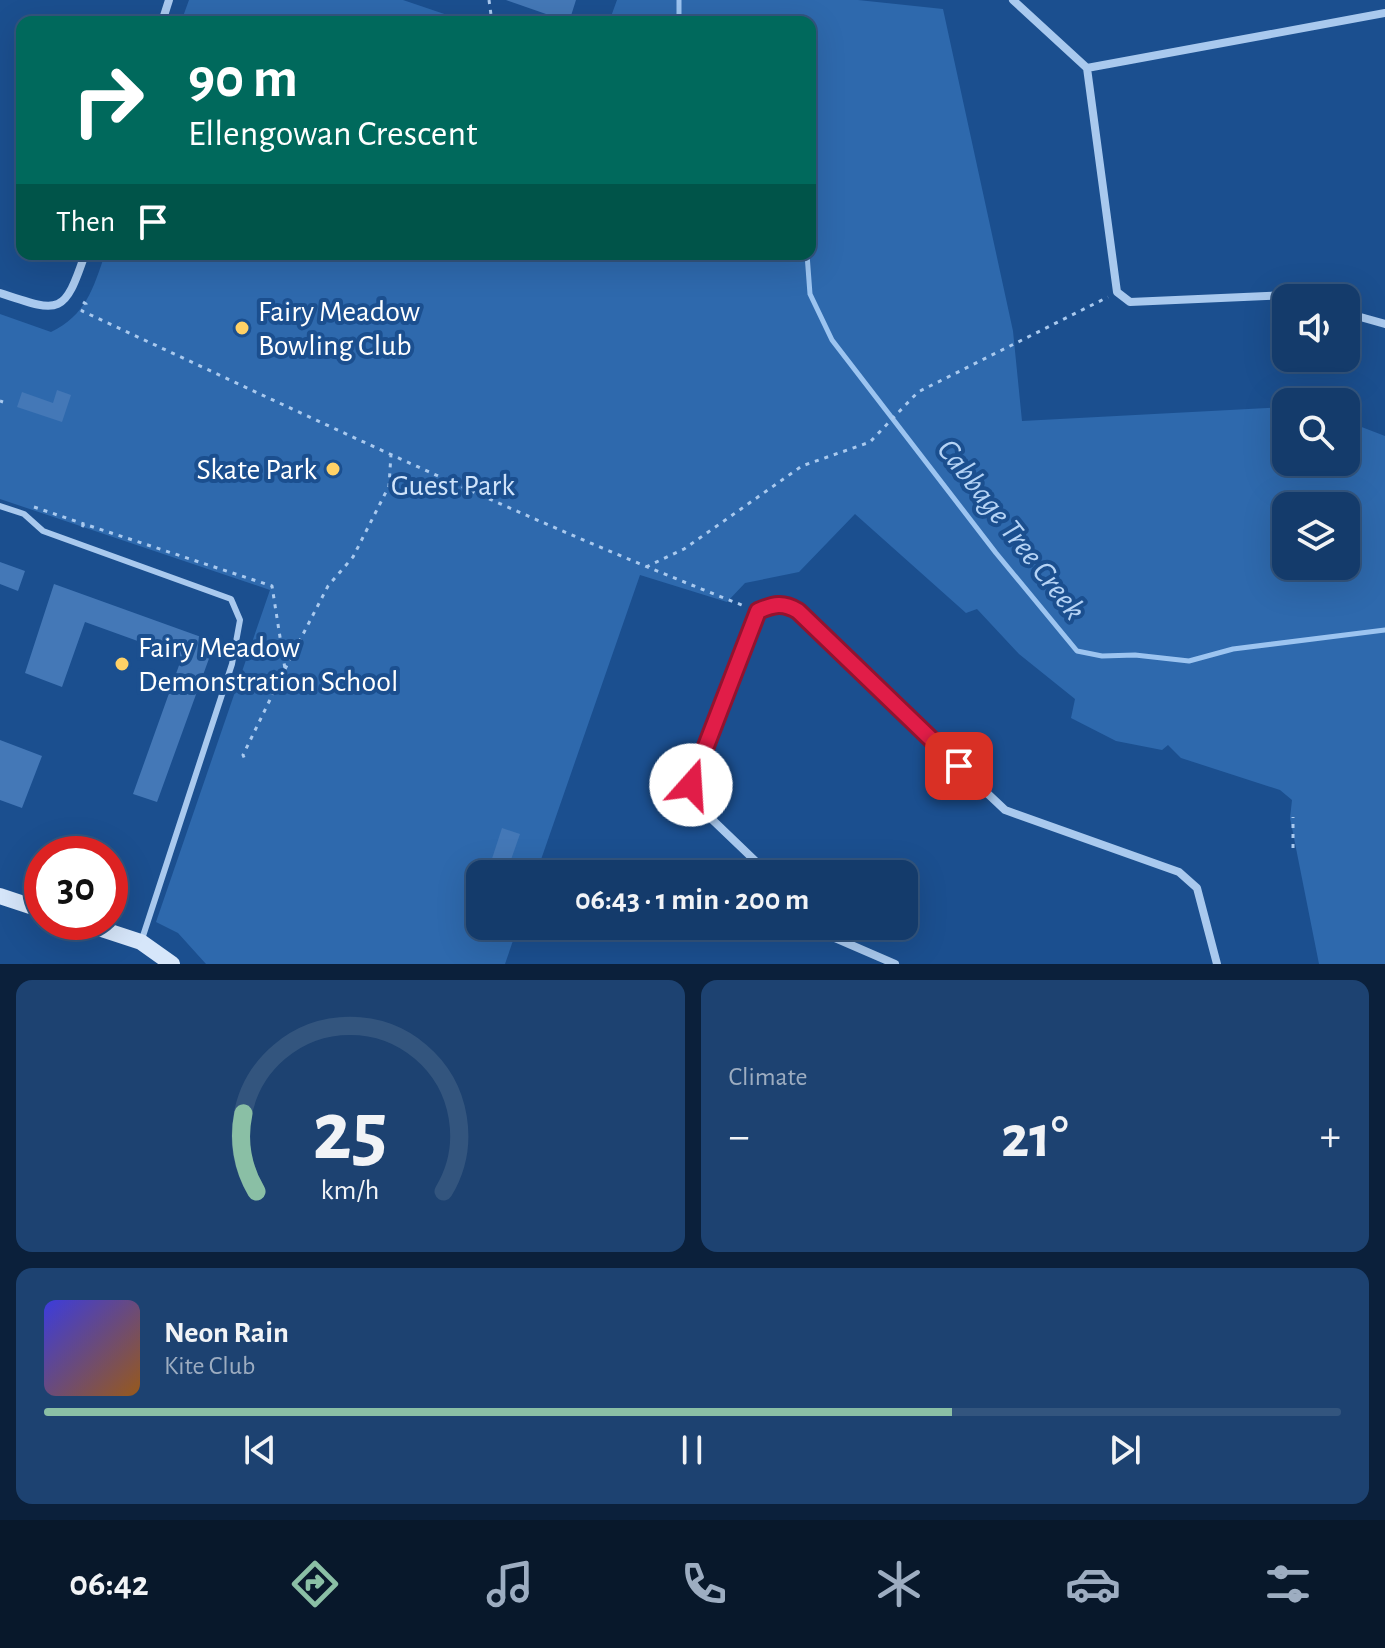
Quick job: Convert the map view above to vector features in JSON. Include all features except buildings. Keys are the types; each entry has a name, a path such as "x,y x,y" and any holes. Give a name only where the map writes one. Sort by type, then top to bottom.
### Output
{"main road":[{"path":"0,896 24,904"},
{"path":"128,938 141,942 172,964"}],"street":[{"path":"1013,0 1087,68 1117,292 1130,302 1272,299"},
{"path":"1087,68 1385,13"},
{"path":"0,293 38,306 57,305 69,297 83,260"},
{"path":"1360,317 1385,324"},
{"path":"754,860 697,805 691,785 758,611 787,604 798,611 1005,810 1179,872 1197,888 1217,964"},
{"path":"840,940 895,964"}],"lane":[{"path":"0,506 24,514 43,531 231,599 240,620 232,664 141,942"}],"path":[{"path":"646,567 684,549 802,466 870,442 918,392 1117,292"},
{"path":"83,302 86,304 82,311 391,453 646,567 758,611"},
{"path":"246,762 243,755 328,586 353,557 389,486 391,453"},
{"path":"28,505 272,586 285,669"},
{"path":"1293,817 1293,848"}],"green space":[{"path":"189,0 403,0 450,16 183,16"},
{"name":"Guest Park","path":"617,0 858,0 943,9 1013,331 1022,421 1272,408 1272,476 1360,476 1360,426 1385,436 1385,964 1319,964 1290,818 1292,800 1280,790 1181,758 1168,745 1162,750 1116,741 1071,718 1075,699 1019,654 977,609 966,613 855,514 799,572 745,583 727,602 640,575 541,860 466,860 466,940 513,940 505,964 206,964 178,933 156,922 270,590 0,499 0,314 51,332 73,318 87,300 103,260 816,260 816,16 611,16"}],"waterway":[{"name":"Cabbage Tree Creek","path":"679,0 679,16"},
{"name":"Cabbage Tree Creek","path":"807,260 810,294 832,340 996,553 1077,651 1102,656 1135,655 1189,661 1233,649 1385,630"}],"place":[{"name":"Fairy Meadow Bowling Club","path":"242,328"},
{"name":"Skate Park","path":"333,469"},
{"name":"Fairy Meadow Demonstration School","path":"122,664"}],"route":[{"path":"691,785 758,611 787,604 798,611 959,766"}]}
